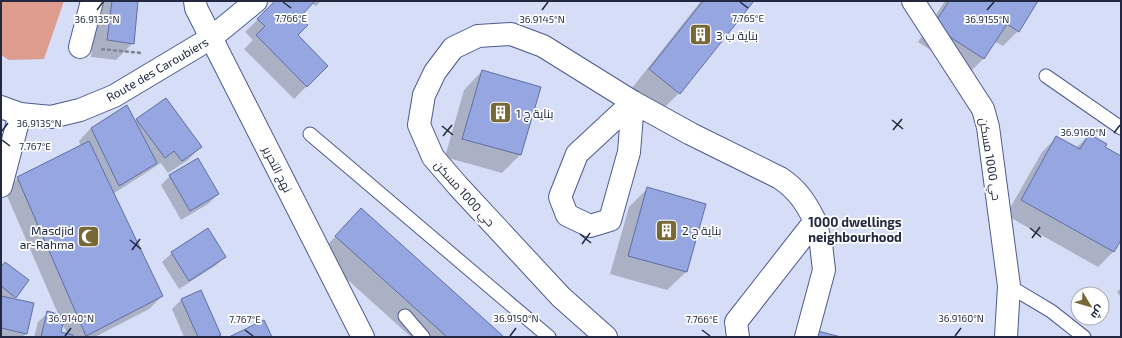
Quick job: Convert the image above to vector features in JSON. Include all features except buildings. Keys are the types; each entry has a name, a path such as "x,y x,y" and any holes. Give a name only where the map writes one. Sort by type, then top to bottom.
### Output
{"street":[{"path":"80,47 92,1"},
{"name":"نهج التحرير","path":"195,1 196,8 363,337"},
{"name":"Route des Caroubiers","path":"11,110 51,117 80,110 114,96 211,38 256,1"},
{"name":"حي 1000 مسكن","path":"913,1 983,109 988,127 1009,286 1006,337"},
{"name":"حي 1000 مسكن","path":"606,337 561,297 458,186 433,157 419,125 424,95 435,72 453,48 478,36 511,34 543,46 632,102 691,134 780,178 792,186 804,199 815,221 821,244 824,270 806,337"},
{"path":"632,102 629,152 610,220 590,226 568,215 560,197 577,154 632,102"},
{"path":"1,186 11,110"},
{"path":"738,337 736,322 815,221"}],"lane":[{"path":"1046,76 1121,128"},
{"path":"310,134 549,337"},
{"path":"1009,286 1051,311 1084,337"},
{"path":"405,316 423,337"}],"path":[{"path":"80,47 147,54 153,72"}],"shaded area":[{"path":"1,1 64,1 44,59 9,60 1,55"}],"place":[{"name":"بناية ب 3","path":"701,35"},
{"name":"بناية ج 1","path":"501,113"},
{"name":"بناية ج 2","path":"667,230"},
{"name":"Masdjid ar-Rahma","path":"89,237"}],"district":[{"name":"1000 dwellings neighbourhood","path":"855,230"}]}
